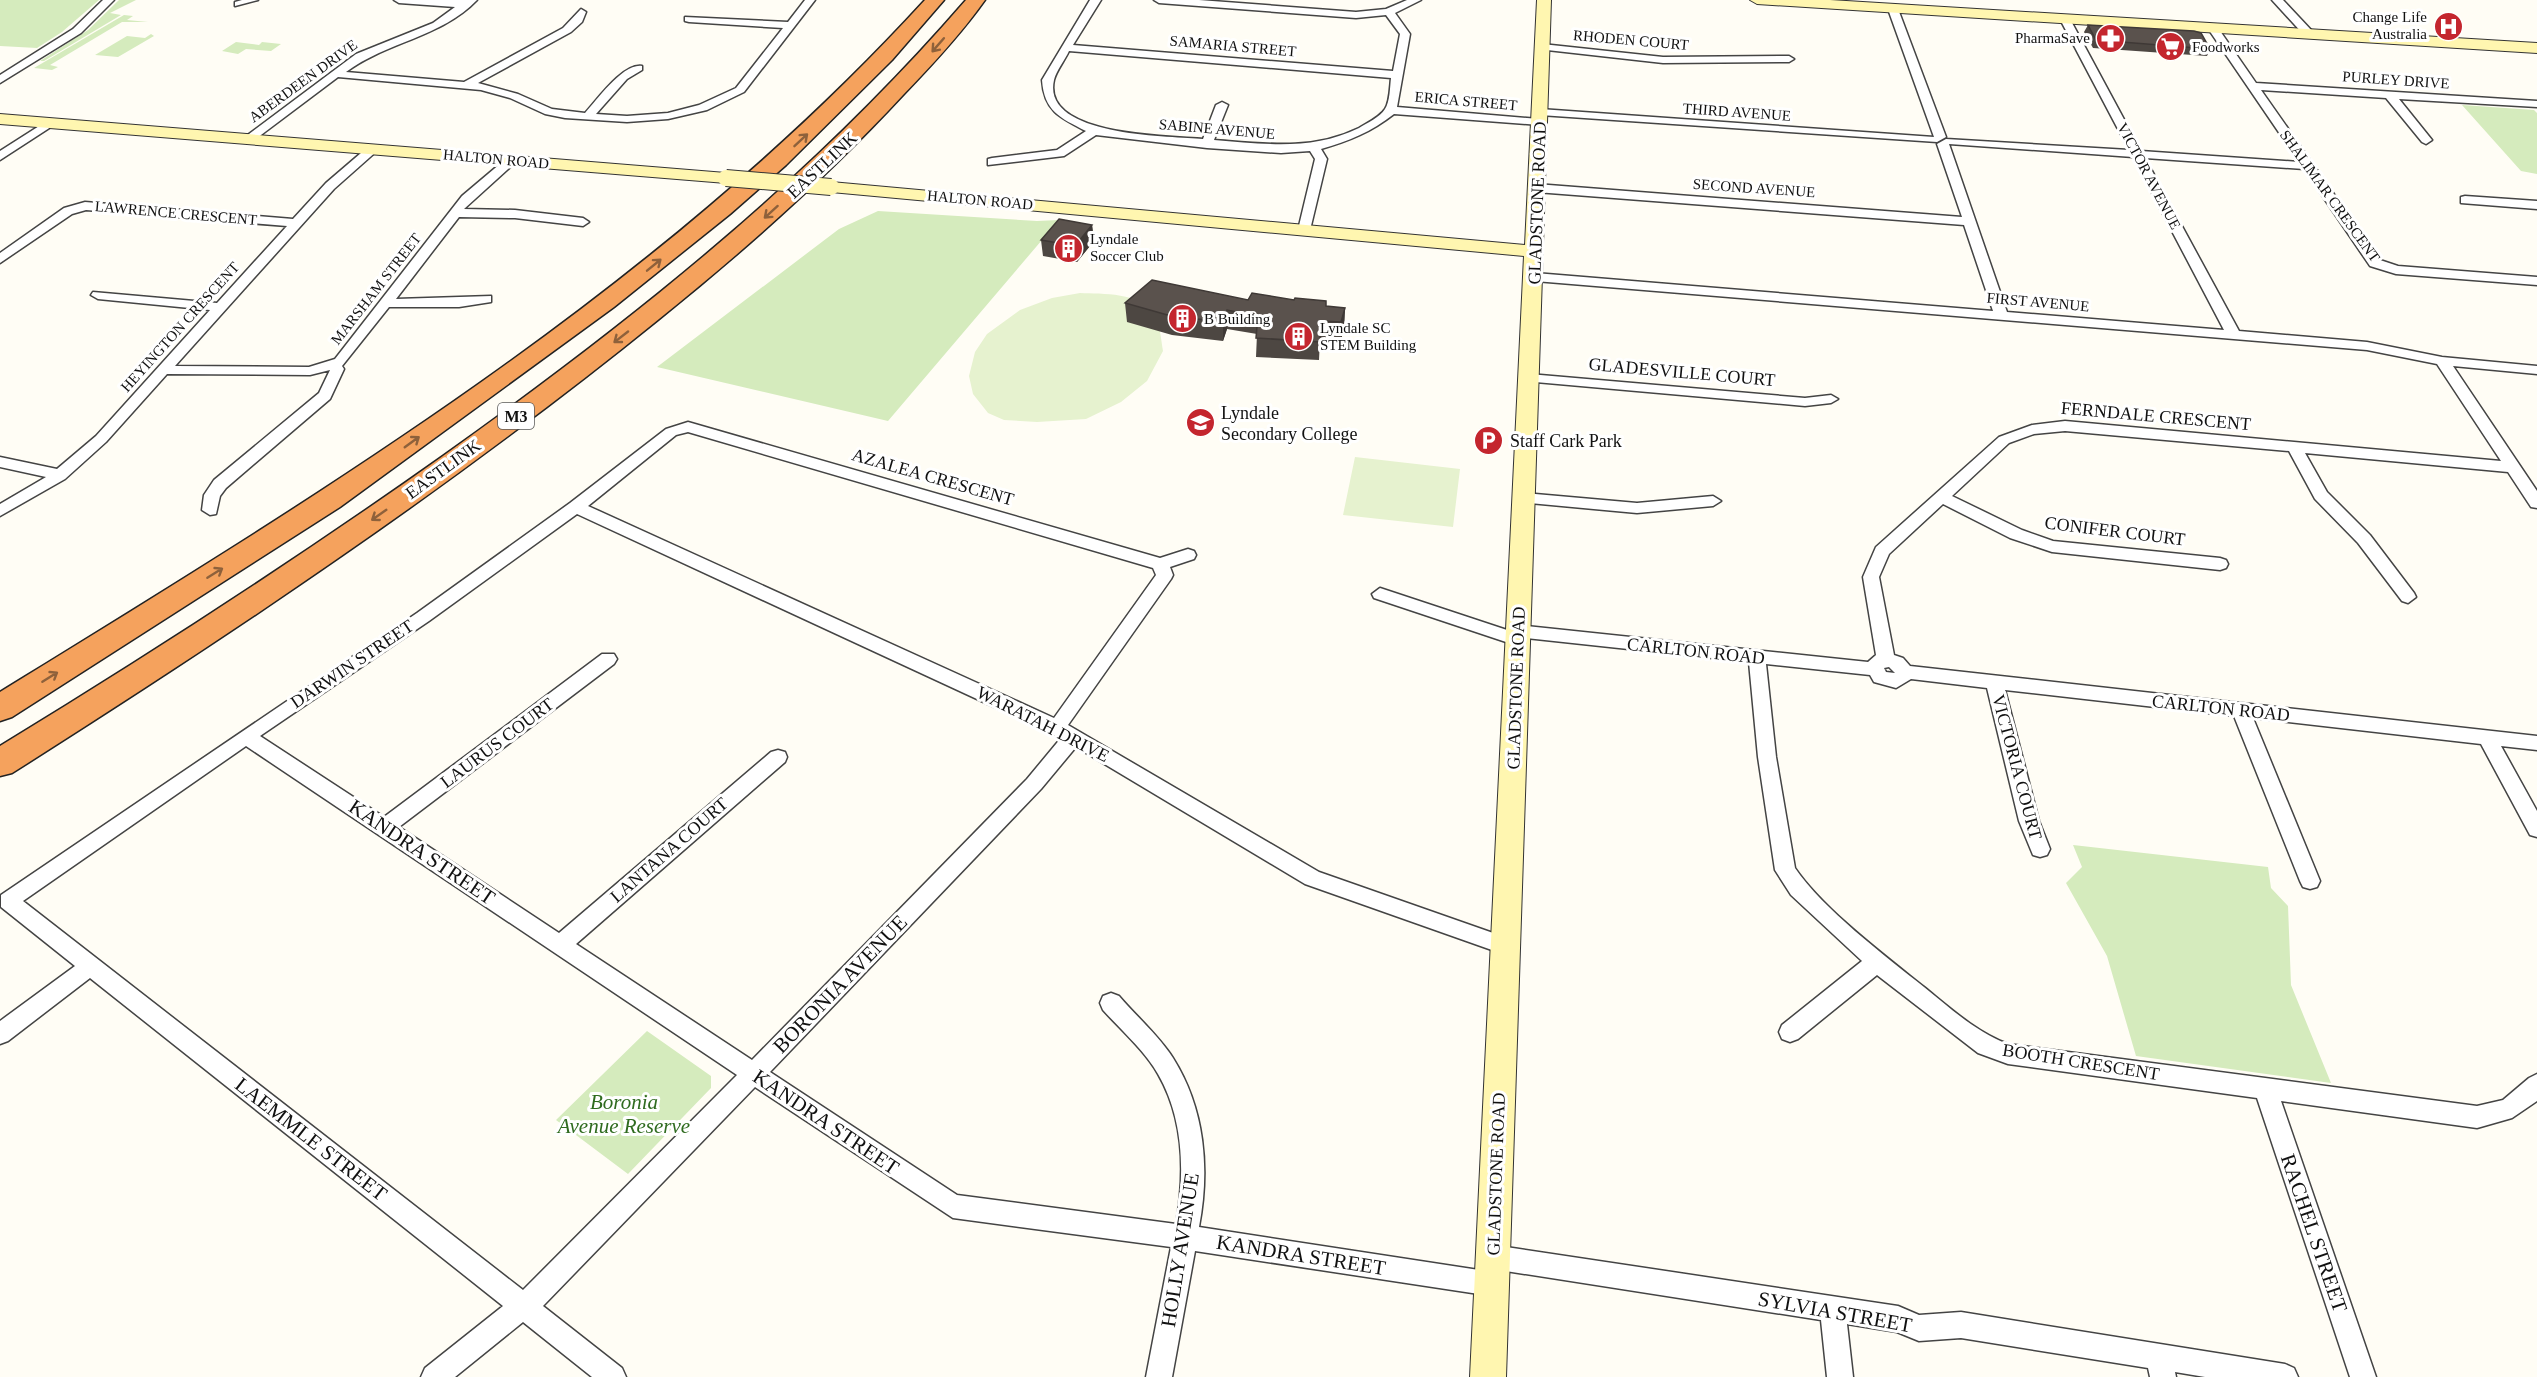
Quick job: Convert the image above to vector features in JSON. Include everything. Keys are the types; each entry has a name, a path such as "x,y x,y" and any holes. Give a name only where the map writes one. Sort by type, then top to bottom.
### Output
{"highway":[{"name":"EASTLINK","path":"0,708 332,499 579,323 726,207 787,153 856,87 935,0"},
{"name":"EASTLINK","path":"0,763 195,639 352,534 520,414 620,338 731,247 844,145 918,69 976,0"}],"main road":[{"name":"GLADSTONE ROAD","path":"1488,1377 1544,0"},
{"path":"1757,0 2537,48"},
{"name":"HALTON ROAD","path":"0,119 334,146 370,152 425,153 831,187 1535,251"}],"street":[{"path":"0,80 77,31 110,0"},
{"path":"239,4 253,0"},
{"path":"399,0 469,2"},
{"path":"336,74 467,85 503,93 549,112 649,118 703,108 727,99 745,86 810,0"},
{"name":"SABINE AVENUE","path":"1096,0 1048,80 1049,95 1058,111 1094,131 1281,150 1314,147 1349,137 1373,125 1391,110"},
{"path":"1159,0 1356,15 1388,12 1416,0"},
{"path":"2277,0 2309,34"},
{"name":"ABERDEEN DRIVE","path":"249,139 369,51 430,28 469,2"},
{"path":"1893,9 1942,141 2002,316"},
{"path":"467,85 567,30 578,20 581,12"},
{"path":"1388,12 1399,22 1405,34 1391,110"},
{"path":"689,19 791,26"},
{"name":"VICTOR AVENUE","path":"2065,19 2234,335"},
{"name":"SHALIMAR CRESCENT","path":"2213,28 2372,259 2381,267 2537,281"},
{"name":"RHODEN COURT","path":"1542,47 1663,60 1789,59"},
{"name":"SAMARIA STREET","path":"1066,48 1398,75"},
{"path":"588,116 623,77 638,68"},
{"name":"PURLEY DRIVE","path":"2254,86 2537,104"},
{"path":"2390,95 2426,140"},
{"path":"1207,144 1222,105"},
{"path":"703,108 714,117"},
{"name":"ERICA STREET","path":"1391,110 1539,117"},
{"name":"THIRD AVENUE","path":"1539,117 2307,166"},
{"path":"0,156 51,123"},
{"path":"992,162 1060,153 1094,131"},
{"path":"1304,230 1322,159 1314,147"},
{"name":"HEYINGTON CRESCENT","path":"0,511 60,475 101,439 335,181 370,152"},
{"name":"MARSHAM STREET","path":"164,370 310,371 334,365 344,358 469,196 511,160"},
{"name":"SECOND AVENUE","path":"1536,188 1968,221"},
{"path":"2465,200 2537,205"},
{"name":"LAWRENCE CRESCENT","path":"0,259 64,213 85,206 297,223"},
{"path":"455,213 514,214 583,222"},
{"name":"FIRST AVENUE","path":"1534,277 2367,346 2442,361 2537,370"},
{"path":"98,295 221,307"},
{"path":"386,303 459,303 486,299"},
{"path":"2442,361 2537,503"},
{"path":"210,510 212,495 220,484 325,396 334,380 337,369 334,365"},
{"name":"GLADESVILLE COURT","path":"1529,378 1805,402 1831,399"},
{"name":"DARWIN STREET","path":"8,901 423,617 576,507 671,432 694,426"},
{"name":"AZALEA CRESCENT","path":"694,426 1160,564"},
{"name":"FERNDALE CRESCENT","path":"1880,664 1870,577 1875,562 1892,540 2004,440 2032,430 2065,426 2512,467"},
{"path":"2294,447 2321,495 2364,539 2408,597"},
{"path":"0,462 60,475"},
{"name":"CONIFER COURT","path":"1942,497 2016,534 2052,546 2220,564"},
{"path":"1524,498 1637,508 1713,501"},
{"name":"WARATAH DRIVE","path":"576,507 1072,735 1312,878 1506,946"},
{"path":"1072,735 1165,575 1160,564 1188,555"},
{"name":"CARLTON ROAD","path":"1380,594 1518,635 1756,658 1899,664 1905,672 1995,684 2537,743"},
{"name":"BOOTH CRESCENT","path":"1756,658 1767,758 1785,870 1798,889 1877,962 1958,1027 1986,1046 2008,1054 2477,1117 2505,1112 2520,1104 2537,1085"},
{"name":"LAURUS COURT","path":"385,827 608,659"},
{"name":"VICTORIA COURT","path":"1995,684 2029,821 2040,849"},
{"path":"2241,710 2310,881"},
{"name":"BORONIA AVENUE","path":"434,1377 524,1308 1034,784 1072,735"},
{"name":"KANDRA STREET","path":"246,736 952,1206 1185,1238 1492,1270"},
{"path":"2487,738 2537,829"},
{"name":"LANTANA COURT","path":"561,944 778,757"},
{"name":"LAEMMLE STREET","path":"8,901 613,1377"},
{"path":"1790,1032 1877,962"},
{"path":"0,1034 92,965"},
{"name":"HOLLY AVENUE","path":"1111,1004 1166,1065 1182,1101 1194,1153 1194,1184 1159,1377"},
{"name":"RACHEL STREET","path":"2265,1089 2363,1377"},
{"name":"SYLVIA STREET","path":"1492,1270 1833,1310 1898,1319 1919,1328 1961,1325 2161,1367 2285,1377"},
{"path":"1833,1310 1840,1377"}],"green space":[{"path":"0,0 99,0 62,32 37,48 0,46"},
{"path":"119,0 136,0 110,13 121,15 44,61 40,61 88,30"},
{"path":"124,15 133,16 127,20 148,22 122,22 50,65 58,67 52,70 34,68"},
{"path":"151,34 154,36 118,57 95,55 127,36 145,38"},
{"path":"236,42 259,45 262,42 281,44 271,51 246,49 238,54 222,51"},
{"path":"2462,105 2534,110 2537,113 2537,174 2521,171"},
{"path":"878,211 1037,221 1059,220 888,421 657,367 839,229"},
{"path":"1080,293 1110,294 1131,298 1148,307 1154,314 1163,351 1147,381 1121,402 1086,419 1037,422 1004,420 988,413 973,394 969,376 975,352 987,334 1020,310 1052,298"},
{"path":"1355,457 1460,469 1453,527 1343,515"},
{"path":"2073,845 2268,867 2271,888 2288,906 2291,985 2331,1083 2136,1056 2107,956 2066,883 2082,867"},
{"name":"Boronia Avenue Reserve","path":"647,1031 711,1076 711,1088 628,1174 556,1120"}],"building":[{"path":"2088,25 2194,31 2201,33 2210,49 2096,40"},
{"path":"1059,219 1092,225 1075,246 1041,240"},
{"path":"1152,280 1248,300 1252,293 1294,300 1295,298 1326,301 1326,306 1345,308 1341,322 1321,321 1320,342 1256,338 1258,316 1227,310 1223,322 1171,316 1125,303"}],"place":[{"name":"Change Life Australia","path":"2448,26"},
{"name":"PharmaSave","path":"2111,38"},
{"name":"Foodworks","path":"2171,47"},
{"name":"Lyndale Soccer Club","path":"1069,248"},
{"name":"B Building","path":"1183,319"},
{"name":"Lyndale SC STEM Building","path":"1299,337"},
{"name":"Lyndale Secondary College","path":"1200,423"},
{"name":"Staff Cark Park","path":"1489,441"}]}
